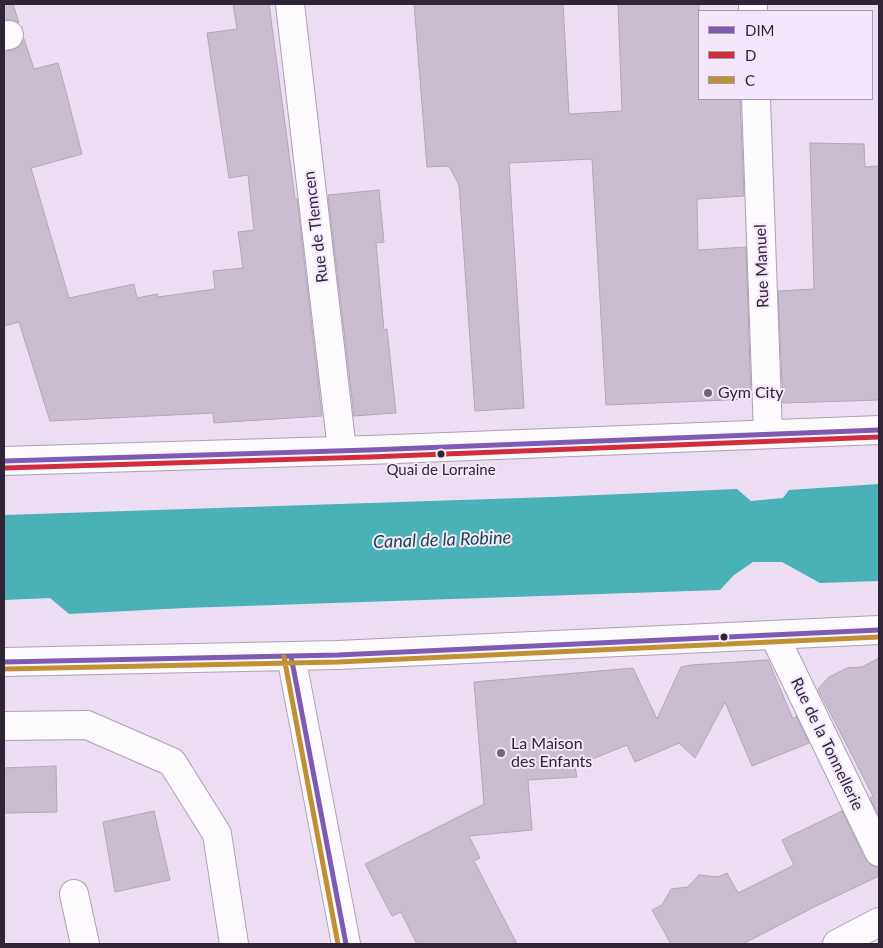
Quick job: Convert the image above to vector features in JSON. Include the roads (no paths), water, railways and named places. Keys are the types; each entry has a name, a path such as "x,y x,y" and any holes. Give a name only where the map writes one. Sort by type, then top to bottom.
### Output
{"street":[{"name":"Rue de Tlemcen","path":"290,4 342,450"},
{"name":"Rue Manuel","path":"756,100 768,434"},
{"path":"4,462 879,430"},
{"path":"4,662 484,650 879,630"},
{"name":"Rue de la Tonnellerie","path":"774,635 879,852"},
{"path":"290,656 346,944"},
{"path":"4,726 86,725 172,762 217,834 234,944"},
{"path":"74,894 85,944"},
{"path":"837,944 879,922"}],"water":[{"name":"Canal de la Robine","path":"879,484 879,581 820,583 782,562 753,562 734,575 720,590 185,608 69,614 50,598 4,600 4,515 737,489 751,501 783,498 789,490"}],"place":[{"name":"Gym City","path":"708,393"},
{"name":"Quai de Lorraine","path":"441,454"},
{"name":"La Maison des Enfants","path":"501,753"}]}
